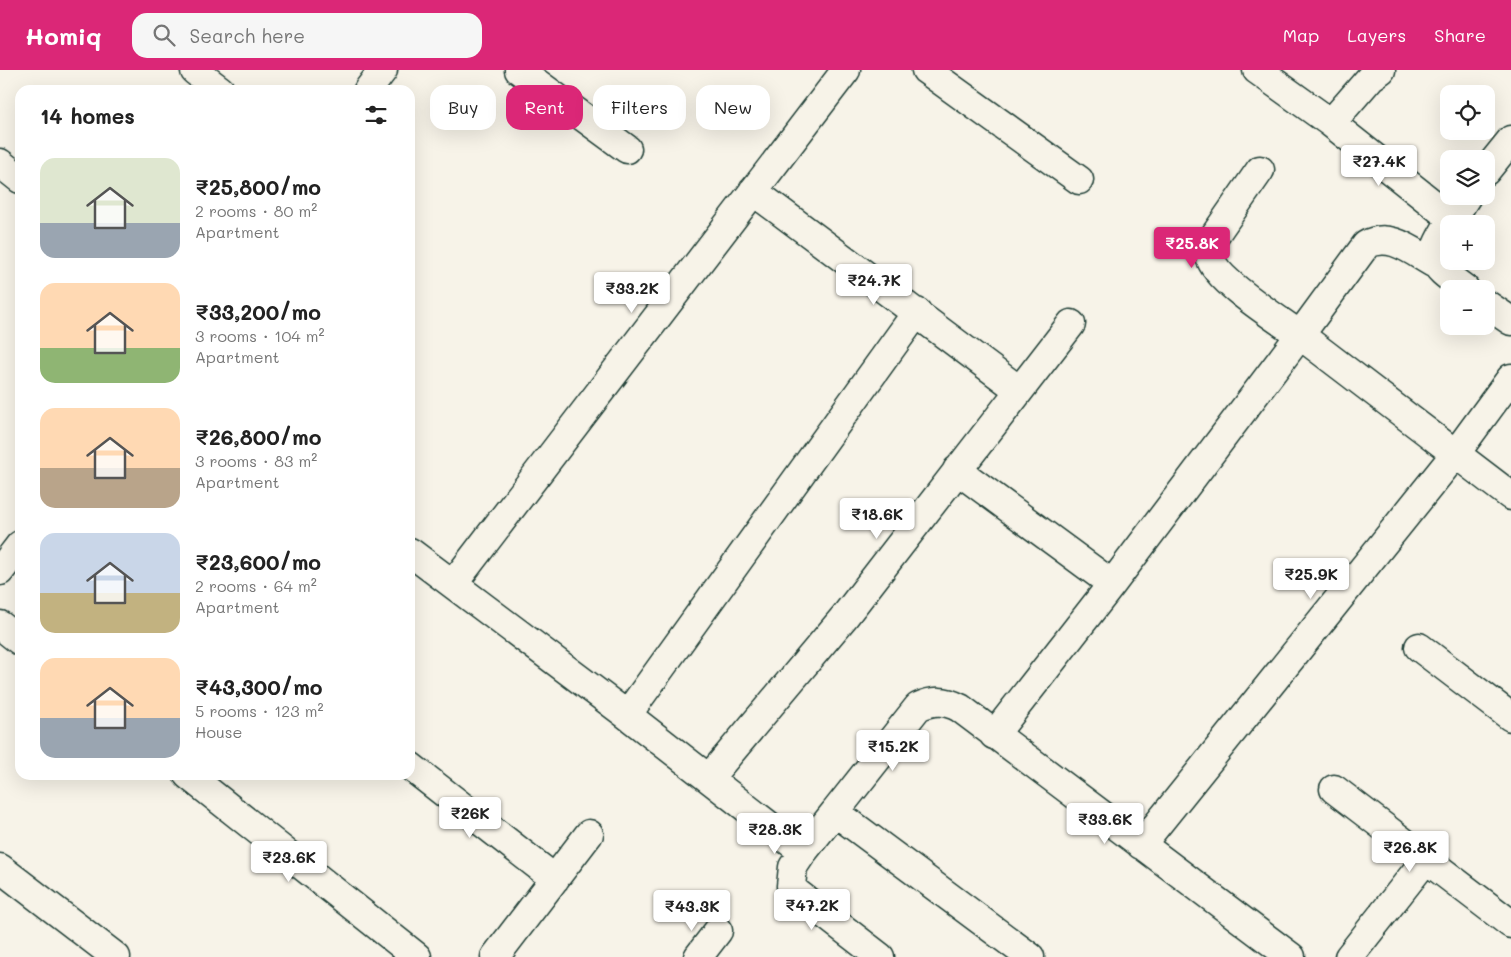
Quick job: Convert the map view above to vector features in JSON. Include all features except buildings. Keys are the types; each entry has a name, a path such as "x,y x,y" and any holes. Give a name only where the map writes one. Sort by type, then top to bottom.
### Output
{"street":[{"path":"372,85 383,70"},
{"path":"519,70 627,149"},
{"path":"452,584 846,70"},
{"path":"926,70 1079,180"},
{"path":"1257,70 1330,123 1442,215"},
{"path":"1330,123 1371,77 1381,70"},
{"path":"195,71 213,85"},
{"path":"1495,160 1511,140"},
{"path":"0,164 15,174"},
{"path":"1260,170 1215,235 1210,246 1210,256 1214,266 1232,285 1456,452 1511,496"},
{"path":"753,191 1019,390"},
{"path":"994,735 1112,584 1366,245 1376,240 1386,239 1435,264 1455,280"},
{"path":"1435,264 1433,254 1440,241"},
{"path":"1495,310 1511,321"},
{"path":"627,715 917,312"},
{"path":"710,778 845,616 1071,324"},
{"path":"1141,846 1456,452 1511,378"},
{"path":"957,470 1112,584"},
{"path":"0,571 12,544"},
{"path":"415,556 710,778 803,852"},
{"path":"0,625 15,637"},
{"path":"1419,648 1511,717"},
{"path":"880,957 797,893 791,886 793,866 918,707 928,703 949,702 960,708 1290,957"},
{"path":"415,770 555,879"},
{"path":"194,780 417,957"},
{"path":"1334,789 1511,924"},
{"path":"835,812 1030,957"},
{"path":"495,957 589,834"},
{"path":"1349,957 1426,858"},
{"path":"0,868 116,957"},
{"path":"698,957 718,931"}]}
